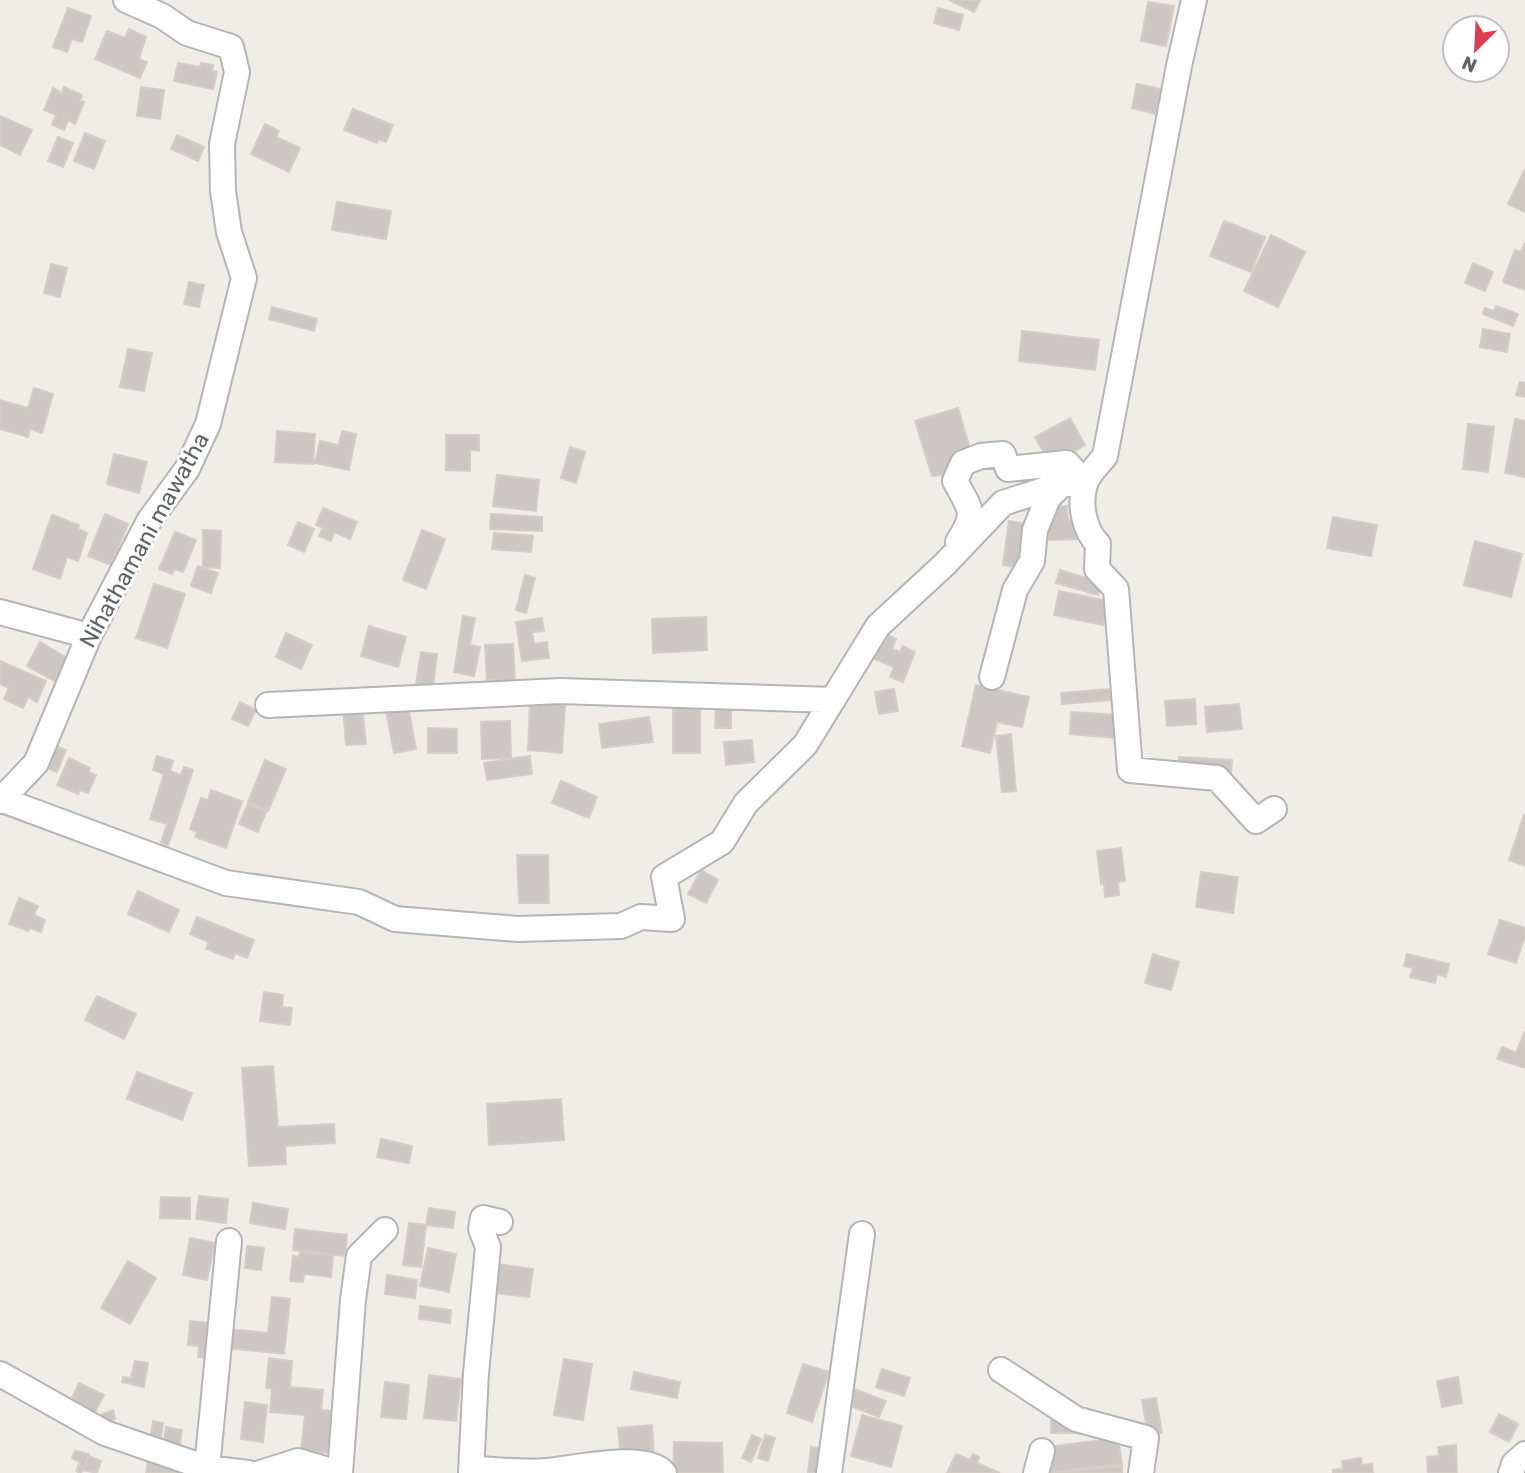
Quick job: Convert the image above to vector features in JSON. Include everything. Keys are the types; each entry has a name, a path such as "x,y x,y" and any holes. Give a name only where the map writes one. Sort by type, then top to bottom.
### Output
{"street":[{"name":"Nihathamani mawatha","path":"1,799 36,763 89,636 149,521 187,469 208,424 244,278 229,232 223,191 222,144 237,72 232,47 187,33 162,16 126,0"},
{"path":"992,677 1015,590 1032,561 1035,530 1048,498 1074,484 1105,456 1194,0"},
{"path":"945,564 970,523 971,512 954,481 963,463 981,456 1003,454 1008,468 1068,463 1083,505 1087,533 1098,544 1097,569 1116,589 1130,770 1217,778 1256,821 1274,809"},
{"path":"1,799 226,883 359,902 395,919 518,929 621,926 641,916 672,919 664,877 722,842 746,803 805,745 878,626 945,564 1003,503 1074,484"},
{"path":"0,612 89,636"},
{"path":"268,705 560,691 833,700"},
{"path":"473,1473 476,1373 488,1247 481,1228 483,1218 500,1222"},
{"path":"260,1473 299,1461 339,1473 359,1256 385,1230"},
{"path":"829,1473 862,1234"},
{"path":"207,1468 229,1241"},
{"path":"1000,1370 1076,1419 1146,1438 1141,1473"},
{"path":"0,1374 105,1433 207,1468 248,1473"},
{"path":"1511,1473 1514,1464 1525,1454"},
{"path":"473,1473 479,1469 544,1472 626,1461 660,1468 664,1473"}],"building":[{"path":"949,0 980,0 974,12"},
{"path":"1148,2 1174,6 1166,46 1141,41"},
{"path":"68,8 91,16 82,42 72,39 67,52 53,47"},
{"path":"938,8 963,15 959,30 934,23"},
{"path":"129,29 146,37 139,59 147,62 140,78 95,59 107,31 125,38"},
{"path":"178,63 200,67 201,63 213,65 212,71 217,72 213,89 174,81"},
{"path":"1137,84 1161,89 1156,114 1132,108"},
{"path":"64,87 82,95 80,101 84,102 75,124 68,120 64,130 52,125 56,115 44,110 53,88 62,93"},
{"path":"141,87 164,90 160,119 137,116"},
{"path":"353,109 393,125 386,142 378,139 377,143 344,130"},
{"path":"0,116 32,130 20,155 0,145"},
{"path":"265,124 279,131 276,137 300,148 289,172 251,154"},
{"path":"85,133 105,141 94,169 74,161"},
{"path":"177,135 204,147 198,161 171,149"},
{"path":"58,137 73,143 63,167 48,161"},
{"path":"1525,169 1525,212 1508,204"},
{"path":"337,202 391,211 386,239 332,230"},
{"path":"1224,221 1265,237 1251,272 1210,256"},
{"path":"1271,235 1305,252 1278,307 1244,291"},
{"path":"1524,244 1525,290 1503,282 1515,250 1521,252"},
{"path":"1473,263 1493,272 1485,291 1465,283"},
{"path":"51,264 67,268 60,297 44,293"},
{"path":"189,282 204,285 199,307 184,304"},
{"path":"1496,306 1518,314 1513,326 1483,314 1485,308 1494,311"},
{"path":"272,307 317,319 314,331 269,319"},
{"path":"1483,329 1510,334 1507,352 1480,347"},
{"path":"1022,331 1099,340 1095,370 1019,361"},
{"path":"128,349 152,353 144,391 120,387"},
{"path":"1520,382 1525,383 1525,397 1516,395"},
{"path":"34,388 53,394 42,433 30,429 28,437 0,429 0,400 28,408"},
{"path":"958,408 972,456 944,475 932,476 915,421"},
{"path":"1070,418 1085,445 1050,464 1035,437"},
{"path":"1515,419 1525,421 1525,477 1505,473"},
{"path":"1468,424 1494,427 1488,472 1463,469"},
{"path":"277,431 315,434 313,464 275,462"},
{"path":"342,431 356,434 349,470 315,463 320,441 339,445"},
{"path":"446,435 479,435 479,451 470,450 470,471 446,470"},
{"path":"570,447 585,452 576,483 561,478"},
{"path":"114,454 147,462 139,493 107,484"},
{"path":"497,475 539,480 536,511 493,506"},
{"path":"1067,506 1068,520 1078,520 1079,539 1049,540 1048,521 1051,507"},
{"path":"323,508 357,522 350,539 334,532 331,541 319,536 323,528 316,525"},
{"path":"105,514 128,524 111,565 88,556"},
{"path":"491,514 542,517 542,531 490,529"},
{"path":"52,515 79,525 78,529 87,533 78,561 67,557 60,579 33,569"},
{"path":"1333,517 1377,525 1371,556 1327,548"},
{"path":"1009,521 1028,524 1022,568 1003,565"},
{"path":"298,522 314,529 304,552 288,545"},
{"path":"203,530 221,531 220,568 203,567"},
{"path":"422,530 445,539 426,589 403,580"},
{"path":"175,532 196,540 183,572 175,569 172,574 159,569"},
{"path":"494,533 533,536 531,552 492,549"},
{"path":"1475,541 1522,554 1511,597 1464,585"},
{"path":"198,566 218,573 211,593 191,586"},
{"path":"1060,570 1102,583 1098,595 1056,583"},
{"path":"525,575 535,578 526,613 516,610"},
{"path":"154,584 185,594 167,648 136,638"},
{"path":"1059,591 1108,601 1103,625 1054,615"},
{"path":"463,616 475,618 470,645 480,647 474,676 454,672"},
{"path":"706,617 707,650 653,653 652,619"},
{"path":"542,618 544,631 532,632 534,644 547,642 549,658 522,661 516,622"},
{"path":"369,626 406,637 398,667 361,656"},
{"path":"286,633 312,645 301,669 276,657"},
{"path":"885,634 896,639 892,649 900,652 903,646 915,652 903,682 890,677 894,667 872,658"},
{"path":"40,642 71,660 58,683 27,666"},
{"path":"513,644 515,685 501,685 500,680 487,680 485,645"},
{"path":"421,652 437,654 433,686 416,684"},
{"path":"0,661 46,681 37,702 28,697 23,708 4,699 9,688 0,684"},
{"path":"976,685 1029,697 1022,727 997,722 990,753 962,746"},
{"path":"894,689 898,711 879,714 875,692"},
{"path":"1110,689 1111,700 1062,704 1061,693"},
{"path":"1195,699 1196,724 1167,726 1165,701"},
{"path":"240,702 256,710 248,726 232,719"},
{"path":"530,702 565,704 562,753 528,750"},
{"path":"673,704 700,704 700,753 673,753"},
{"path":"1239,704 1242,729 1207,732 1205,707"},
{"path":"362,705 366,744 346,745 343,707"},
{"path":"408,706 416,749 394,753 386,710"},
{"path":"716,706 731,707 731,728 715,728"},
{"path":"1071,712 1116,715 1115,738 1070,734"},
{"path":"649,717 653,742 602,748 599,724"},
{"path":"510,721 511,758 482,759 481,722"},
{"path":"428,728 457,729 457,753 428,753"},
{"path":"1011,734 1016,791 1002,792 996,736"},
{"path":"752,740 754,762 726,765 724,742"},
{"path":"52,744 66,750 57,772 43,766"},
{"path":"157,756 173,761 170,771 181,775 184,767 193,770 168,846 161,843 167,824 150,819 164,774 153,770"},
{"path":"530,756 532,774 487,780 484,763"},
{"path":"1179,757 1232,760 1231,774 1179,771"},
{"path":"69,758 90,768 88,772 96,775 88,793 80,790 78,794 57,785"},
{"path":"265,760 286,769 268,811 248,802"},
{"path":"561,781 597,797 589,818 552,803"},
{"path":"211,790 242,801 226,848 195,837 197,832 190,829 201,798 208,800"},
{"path":"248,804 266,812 258,832 239,824"},
{"path":"1525,815 1525,866 1509,860"},
{"path":"1121,848 1125,881 1118,882 1119,895 1105,897 1097,851"},
{"path":"517,855 548,855 549,903 519,903"},
{"path":"701,870 718,880 706,903 688,894"},
{"path":"1201,872 1238,877 1233,913 1196,907"},
{"path":"138,891 179,910 169,932 128,914"},
{"path":"19,898 38,906 34,915 45,920 41,932 29,928 28,931 9,924"},
{"path":"197,917 254,940 247,958 235,953 233,959 206,949 209,942 190,934"},
{"path":"1500,920 1525,928 1516,963 1488,954"},
{"path":"1153,954 1179,962 1171,990 1145,983"},
{"path":"1407,954 1449,964 1446,977 1437,974 1435,983 1410,977 1413,968 1404,966"},
{"path":"264,992 283,995 282,1007 292,1008 290,1025 260,1021"},
{"path":"97,996 136,1014 124,1039 85,1020"},
{"path":"1525,1031 1525,1068 1497,1059 1502,1047 1516,1053"},
{"path":"273,1066 278,1127 334,1124 335,1143 285,1146 286,1164 249,1166 242,1068"},
{"path":"137,1072 192,1093 182,1120 127,1099"},
{"path":"561,1099 564,1140 489,1145 487,1104"},
{"path":"381,1139 412,1146 409,1163 377,1157"},
{"path":"199,1196 228,1199 226,1223 196,1219"},
{"path":"161,1197 190,1198 190,1219 160,1218"},
{"path":"253,1203 288,1209 285,1229 250,1223"},
{"path":"429,1208 455,1212 453,1228 426,1225"},
{"path":"409,1223 426,1225 421,1267 403,1265"},
{"path":"295,1229 347,1235 345,1256 293,1250"},
{"path":"190,1238 215,1243 207,1280 183,1275"},
{"path":"247,1246 264,1248 261,1270 245,1268"},
{"path":"428,1248 456,1254 449,1292 420,1286"},
{"path":"300,1252 333,1255 331,1277 304,1274 303,1282 290,1281 293,1256 299,1257"},
{"path":"128,1261 156,1278 130,1324 101,1308"},
{"path":"490,1263 533,1269 529,1297 486,1292"},
{"path":"387,1275 417,1280 415,1298 385,1294"},
{"path":"272,1297 290,1299 284,1354 227,1348 229,1329 268,1333"},
{"path":"420,1306 451,1310 450,1323 419,1319"},
{"path":"190,1321 217,1324 213,1359 198,1357 199,1346 188,1345"},
{"path":"269,1358 292,1361 290,1387 323,1390 321,1410 334,1411 329,1453 301,1450 305,1415 270,1412 272,1389 266,1388"},
{"path":"564,1359 592,1364 583,1420 554,1415"},
{"path":"135,1361 148,1363 144,1387 122,1382 123,1377 131,1378"},
{"path":"803,1364 829,1372 812,1422 787,1413"},
{"path":"882,1369 910,1378 904,1396 876,1387"},
{"path":"634,1372 680,1382 677,1398 631,1389"},
{"path":"429,1375 461,1379 456,1421 424,1418"},
{"path":"1458,1377 1462,1403 1442,1407 1437,1381"},
{"path":"385,1382 409,1385 406,1419 381,1417"},
{"path":"79,1383 104,1395 94,1414 70,1402"},
{"path":"854,1389 886,1401 879,1417 848,1405"},
{"path":"1156,1398 1162,1433 1148,1435 1142,1400"},
{"path":"245,1402 267,1405 263,1442 241,1439"},
{"path":"113,1410 115,1419 100,1424 97,1416"},
{"path":"1499,1414 1518,1424 1509,1442 1490,1432"},
{"path":"862,1415 902,1426 891,1467 851,1456"},
{"path":"1051,1418 1074,1418 1074,1433 1051,1433"},
{"path":"153,1421 163,1423 159,1448 149,1446"},
{"path":"652,1425 654,1456 621,1459 618,1428"},
{"path":"166,1427 182,1430 179,1449 163,1446"},
{"path":"752,1435 761,1439 751,1462 742,1458"},
{"path":"765,1435 775,1438 768,1461 758,1458"},
{"path":"1118,1438 1122,1464 1049,1473 1046,1447"},
{"path":"674,1442 722,1443 723,1473 673,1473"},
{"path":"1456,1445 1457,1473 1428,1473 1427,1457 1439,1456 1438,1447"},
{"path":"811,1447 826,1449 824,1473 808,1473"},
{"path":"75,1451 89,1454 81,1473 76,1471 80,1462 72,1458"},
{"path":"956,1454 970,1460 973,1454 979,1457 977,1463 1000,1473 947,1473"},
{"path":"89,1456 101,1461 97,1473 83,1470"},
{"path":"1361,1458 1362,1465 1372,1464 1373,1473 1333,1473 1333,1470 1343,1469 1342,1461"},
{"path":"148,1461 211,1472 211,1473 146,1473"},
{"path":"1122,1466 1122,1473 1054,1473"}]}
